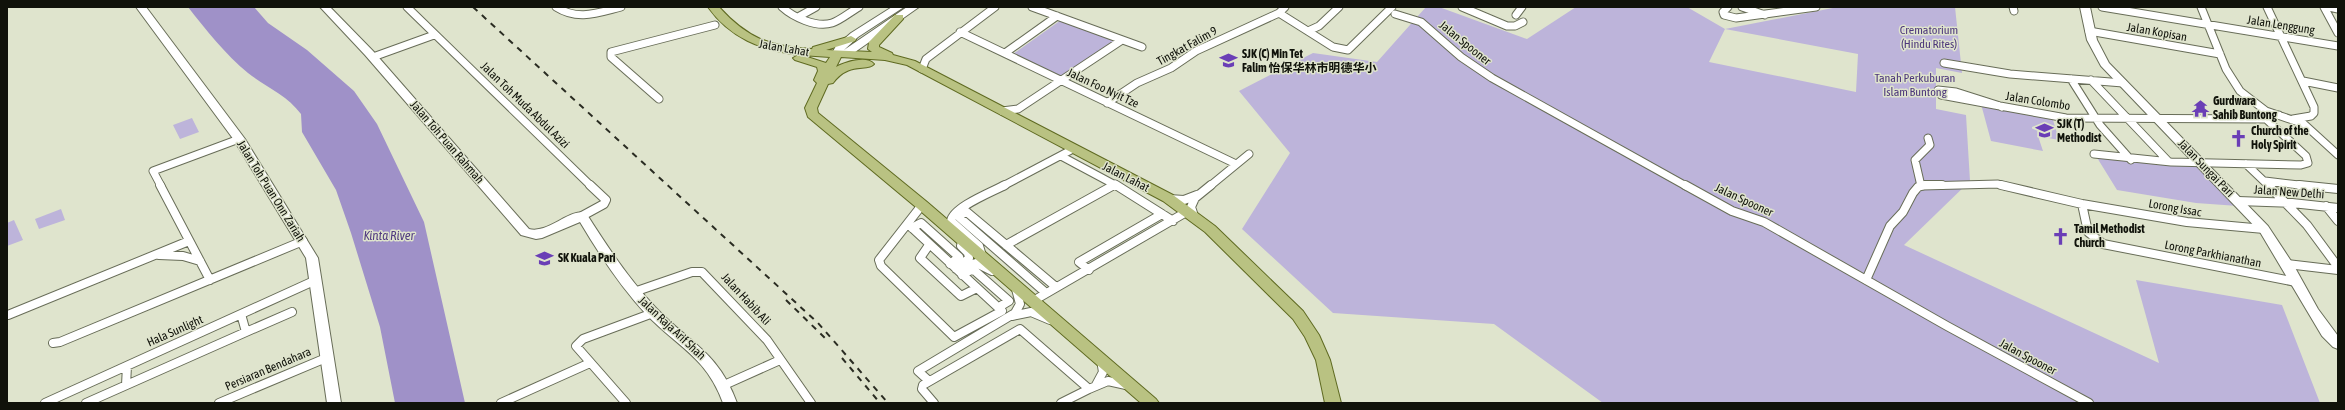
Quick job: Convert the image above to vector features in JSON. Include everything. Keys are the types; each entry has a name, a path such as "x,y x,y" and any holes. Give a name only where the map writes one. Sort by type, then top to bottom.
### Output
{"main road":[{"path":"712,7 715,25 749,48 770,54 819,63 824,67 815,100"},
{"name":"Jalan Lahat","path":"712,7 734,32 755,43 779,48 838,56 904,61 926,67 1002,111 1016,113 1073,149 1168,198 1191,214 1249,265 1298,315 1312,335 1323,360 1334,403"},
{"path":"899,12 875,41 873,47 904,61"},
{"path":"779,48 819,49 851,39"},
{"path":"798,58 838,56"},
{"path":"838,56 810,110 812,114 922,205 1151,403"},
{"path":"815,100 834,73 845,66 888,65 926,67"}],"street":[{"name":"Jalan Toh Puan Onn Zariah","path":"141,7 239,139 312,258 334,403"},
{"name":"Jalan Toh Puan Rahmah","path":"325,7 371,55 525,232 536,235 542,234 582,216"},
{"name":"Jalan Toh Muda Abdul Azizi","path":"407,7 432,33 606,200 604,204 582,216"},
{"path":"556,7 565,14 576,17 621,7"},
{"path":"782,7 789,14 816,25 824,26 859,7"},
{"path":"798,17 816,7"},
{"path":"838,56 839,49 851,39 899,12 914,7"},
{"path":"926,67 960,32 995,7"},
{"path":"1032,7 1142,47"},
{"path":"1285,7 1279,13 1340,50 1348,50 1354,46 1394,10"},
{"path":"1308,31 1319,26 1339,7"},
{"path":"1462,7 1507,26 1515,26 1523,22"},
{"path":"1516,15 1522,7"},
{"path":"1728,7 1723,14 1732,18 1748,18 1816,7"},
{"path":"1742,7 1766,15"},
{"path":"1777,7 1783,12"},
{"name":"Jalan Sungai Pari","path":"2085,7 2089,31 2101,58 2123,83 2202,163 2264,229 2287,264 2296,282 2333,333 2338,344"},
{"name":"Jalan Lenggung","path":"2102,7 2338,46"},
{"path":"2202,7 2207,24 2220,54 2240,91 2260,107 2279,116 2293,119 2309,129 2338,155"},
{"path":"2267,7 2312,101 2314,113 2311,116 2293,119"},
{"path":"2324,7 2338,33"},
{"path":"2329,7 2338,9"},
{"name":"Jalan Spooner","path":"1394,10 1421,22 1461,57 1492,78 1732,211 1764,222 2089,403"},
{"path":"838,56 884,28 899,12"},
{"name":"Tingkat Falim 9","path":"1108,103 1137,83 1171,68 1196,51 1279,13"},
{"path":"1005,53 1057,16"},
{"path":"659,99 611,58 611,52 621,48 715,25"},
{"path":"851,39 852,42 857,42 884,28"},
{"name":"Jalan Kopisan","path":"2089,31 2220,54"},
{"name":"Jalan Foo Nyit Tze","path":"960,32 1236,164"},
{"path":"371,55 432,33"},
{"path":"1016,113 1060,81 1122,40"},
{"path":"1944,63 1969,69 2123,83"},
{"path":"2071,79 2095,118 2131,160"},
{"path":"2091,80 2168,161"},
{"path":"2303,81 2338,88"},
{"name":"Jalan Colombo","path":"1939,95 2055,117 2266,119 2279,116"},
{"path":"2094,154 2131,160 2202,163 2301,165 2308,163 2306,156 2266,119"},
{"path":"1866,280 1890,226 1903,212 1913,193 1921,186 1915,160 1930,144 1928,138"},
{"path":"210,280 153,171 239,139"},
{"path":"983,258 979,246 951,221 952,215 964,210 1073,149"},
{"path":"1033,301 1173,221 1191,214 1192,202 1198,194 1249,154"},
{"path":"1061,156 1115,184 1173,221"},
{"path":"2246,164 2287,202 2321,241 2338,267"},
{"path":"2265,181 2338,189"},
{"path":"1006,245 1115,184"},
{"name":"Lorong Issac","path":"1921,186 1998,184 2082,204 2206,225 2264,229"},
{"path":"1168,198 1184,200 1198,194"},
{"name":"Jalan New Delhi","path":"2238,201 2287,202 2338,208"},
{"name":"Lorong Parkhianathan","path":"2082,204 2088,232 2103,244 2296,282"},
{"path":"910,226 929,245 999,307 1002,310 1001,312 954,337 878,263 910,226 922,205"},
{"path":"2326,206 2338,221"},
{"path":"964,210 1056,287"},
{"path":"964,210 959,217 1046,293"},
{"path":"1089,270 1079,262 1162,214"},
{"name":"Jalan Raja Arif Shah","path":"582,216 606,255 634,292 653,313 705,359 715,371 730,403"},
{"path":"910,226 922,223 959,257 956,269"},
{"path":"956,269 969,258 968,253 961,246 963,240"},
{"path":"8,315 189,241"},
{"path":"53,342 60,342 303,242"},
{"path":"929,245 920,258 961,296 977,288"},
{"path":"154,255 176,254 200,261"},
{"path":"956,269 980,264 989,270 998,271"},
{"path":"2287,264 2338,270"},
{"path":"956,269 975,271 1008,301 999,307"},
{"name":"Jalan Habib Ali","path":"634,292 692,272 702,272 767,340 811,403"},
{"name":"Hala Sunlight","path":"45,403 316,280"},
{"path":"1012,316 1019,308 1022,300 1013,284"},
{"path":"86,403 292,312"},
{"path":"929,381 918,371 1012,316 1031,312 1060,324"},
{"path":"626,403 576,346 577,343 653,313"},
{"path":"241,314 246,332"},
{"path":"934,403 922,387 929,381 1020,328 1092,387"},
{"name":"Jalan Sungai Pari","path":"2333,333 2330,342 2338,351"},
{"name":"Persiaran Bendahara","path":"219,403 258,385 326,358"},
{"path":"722,386 780,360"},
{"path":"1092,387 1103,372 1101,360"},
{"path":"501,403 590,363"},
{"path":"126,366 126,385"},
{"path":"1061,403 1092,387 1111,381 1131,386"}],"green space":[{"path":"1426,7 1439,7 1527,39 1576,7 1687,7 1725,29 1838,7 1955,7 1962,73 1936,68 1936,109 1966,115 1970,181 1904,245 2159,363 2136,280 2282,305 2320,403 1603,403 1494,324 1333,313 1242,229 1290,153 1239,91 1313,53 1377,62","holes":["1725,29 1858,54 1856,92 1709,62"]},
{"path":"1061,20 1115,40 1061,77 1013,54"},
{"path":"1981,104 2053,120 2059,140 2038,136 2043,151 1991,141"},
{"path":"192,118 199,132 180,139 173,125"},
{"path":"2096,156 2199,164 2238,206 2196,203 2117,190"},
{"path":"61,209 65,220 39,229 35,219"},
{"path":"14,220 23,240 7,246 7,223"}],"water":[{"name":"Kinta River","path":"188,7 254,7 268,23 307,50 354,91 377,124 424,222 465,403 395,403 380,327 351,233 336,190 302,132 301,114 283,96 248,73 231,58"}],"railway":[{"path":"473,7 818,323 888,403"},
{"path":"786,300 825,338"},
{"path":"842,358 880,403"}],"place":[{"name":"SJK (C) Min Tet Falim 怡保华林市明德华小","path":"1229,61"},
{"name":"Gurdwara Sahib Buntong","path":"2200,108"},
{"name":"SJK (T) Methodist","path":"2044,131"},
{"name":"Church of the Holy Spirit","path":"2238,138"},
{"name":"Tamil Methodist Church","path":"2061,236"},
{"name":"SK Kuala Pari","path":"545,258"}],"park label":[{"name":"Crematorium (Hindu Rites)","path":"1929,37"},
{"name":"Tanah Perkuburan Islam Buntong","path":"1915,85"}]}
